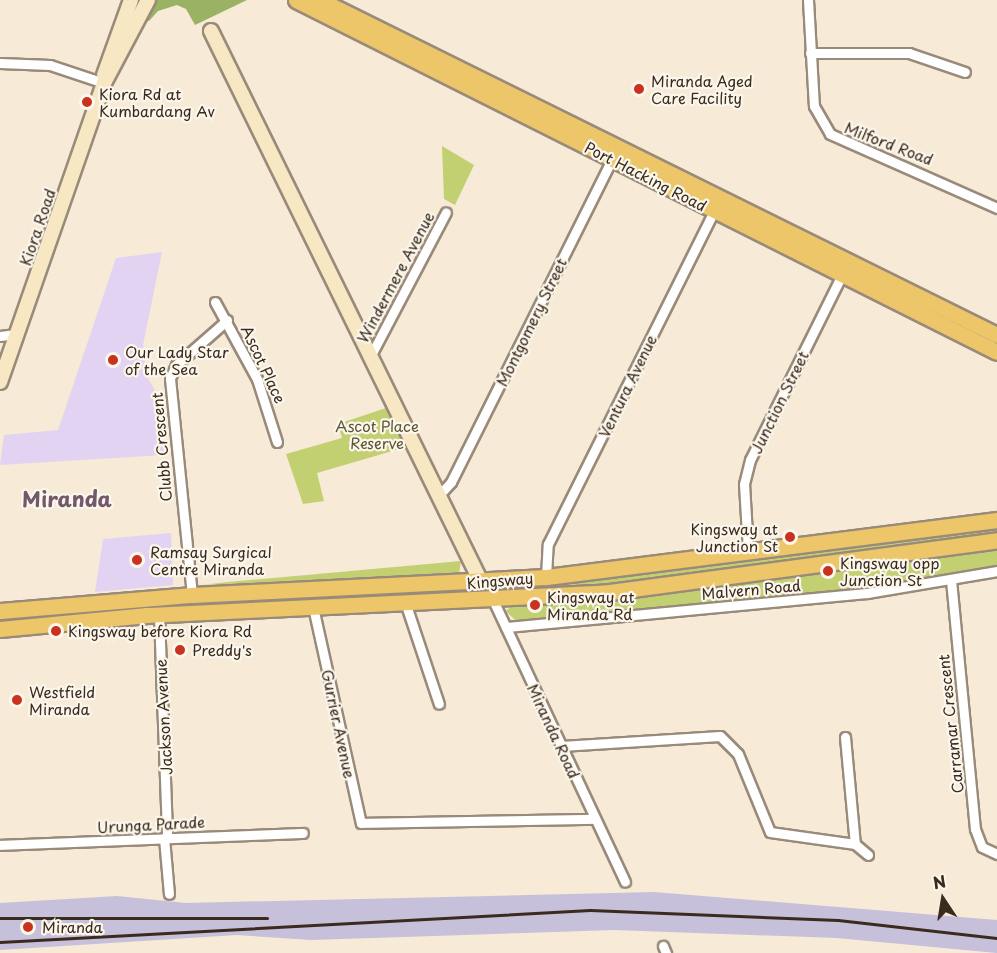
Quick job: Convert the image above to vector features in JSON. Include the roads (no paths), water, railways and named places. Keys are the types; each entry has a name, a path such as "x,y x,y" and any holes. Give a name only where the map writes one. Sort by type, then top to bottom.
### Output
{"main road":[{"name":"Port Hacking Road","path":"296,0 615,153"},
{"name":"Port Hacking Road","path":"321,0 615,153 845,268 997,352"},
{"name":"Port Hacking Road","path":"845,268 997,335"},
{"name":"Kingsway","path":"0,611 158,597 546,577 997,520"},
{"name":"Kingsway","path":"0,630 159,615 406,605 602,593 997,540"},
{"name":"Miranda Road","path":"481,582 493,600"},
{"name":"Gurrier Avenue","path":"309,590 313,607"},
{"name":"Jackson Avenue","path":"158,597 159,615"}],"street":[{"name":"Kiora Road","path":"104,83 105,64 131,0"},
{"name":"Kiora Road","path":"0,382 104,83 148,0"},
{"name":"Milford Road","path":"807,0 814,106 830,134 997,208"},
{"path":"211,31 440,494 481,582"},
{"path":"810,53 909,53 965,72"},
{"path":"0,63 50,65 104,83"},
{"name":"Montgomery Street","path":"440,494 451,482 615,153"},
{"name":"Ventura Avenue","path":"546,577 548,544 717,204"},
{"name":"Windermere Avenue","path":"371,356 446,212"},
{"name":"Junction Street","path":"748,551 744,484 750,460 845,268"},
{"name":"Ascot Place","path":"215,302 258,379 277,442"},
{"name":"Clubb Crescent","path":"192,595 170,378 176,365 227,320"},
{"path":"0,336 16,334"},
{"name":"Malvern Road","path":"506,627 951,580 997,571"},
{"name":"Carramar Crescent","path":"951,580 975,829 982,847 997,854"},
{"name":"Miranda Road","path":"493,600 593,819 625,882"},
{"path":"406,605 439,704"},
{"name":"Gurrier Avenue","path":"313,607 361,823 593,819"},
{"name":"Jackson Avenue","path":"159,615 169,894"},
{"path":"561,746 720,736 738,754 770,832 855,844 868,855"},
{"path":"845,737 855,844"},
{"name":"Urunga Parade","path":"0,845 303,833"}],"railway":[{"path":"0,942 590,910 838,920 997,938"},
{"path":"0,918 267,918"}],"place":[{"name":"Miranda Aged Care Facility","path":"639,89"},
{"name":"Kiora Rd at Kumbardang Av","path":"87,102"},
{"name":"Our Lady Star of the Sea","path":"113,360"},
{"name":"Kingsway at Junction St","path":"790,537"},
{"name":"Ramsay Surgical Centre Miranda","path":"137,560"},
{"name":"Kingsway opp Junction St","path":"828,571"},
{"name":"Kingsway at Miranda Rd","path":"535,605"},
{"name":"Kingsway before Kiora Rd","path":"56,631"},
{"name":"Preddy's","path":"180,650"},
{"name":"Westfield Miranda","path":"17,700"},
{"name":"Miranda","path":"28,927"}],"district":[{"name":"Miranda","path":"67,498"}],"park label":[{"name":"Ascot Place Reserve","path":"377,434"}]}
